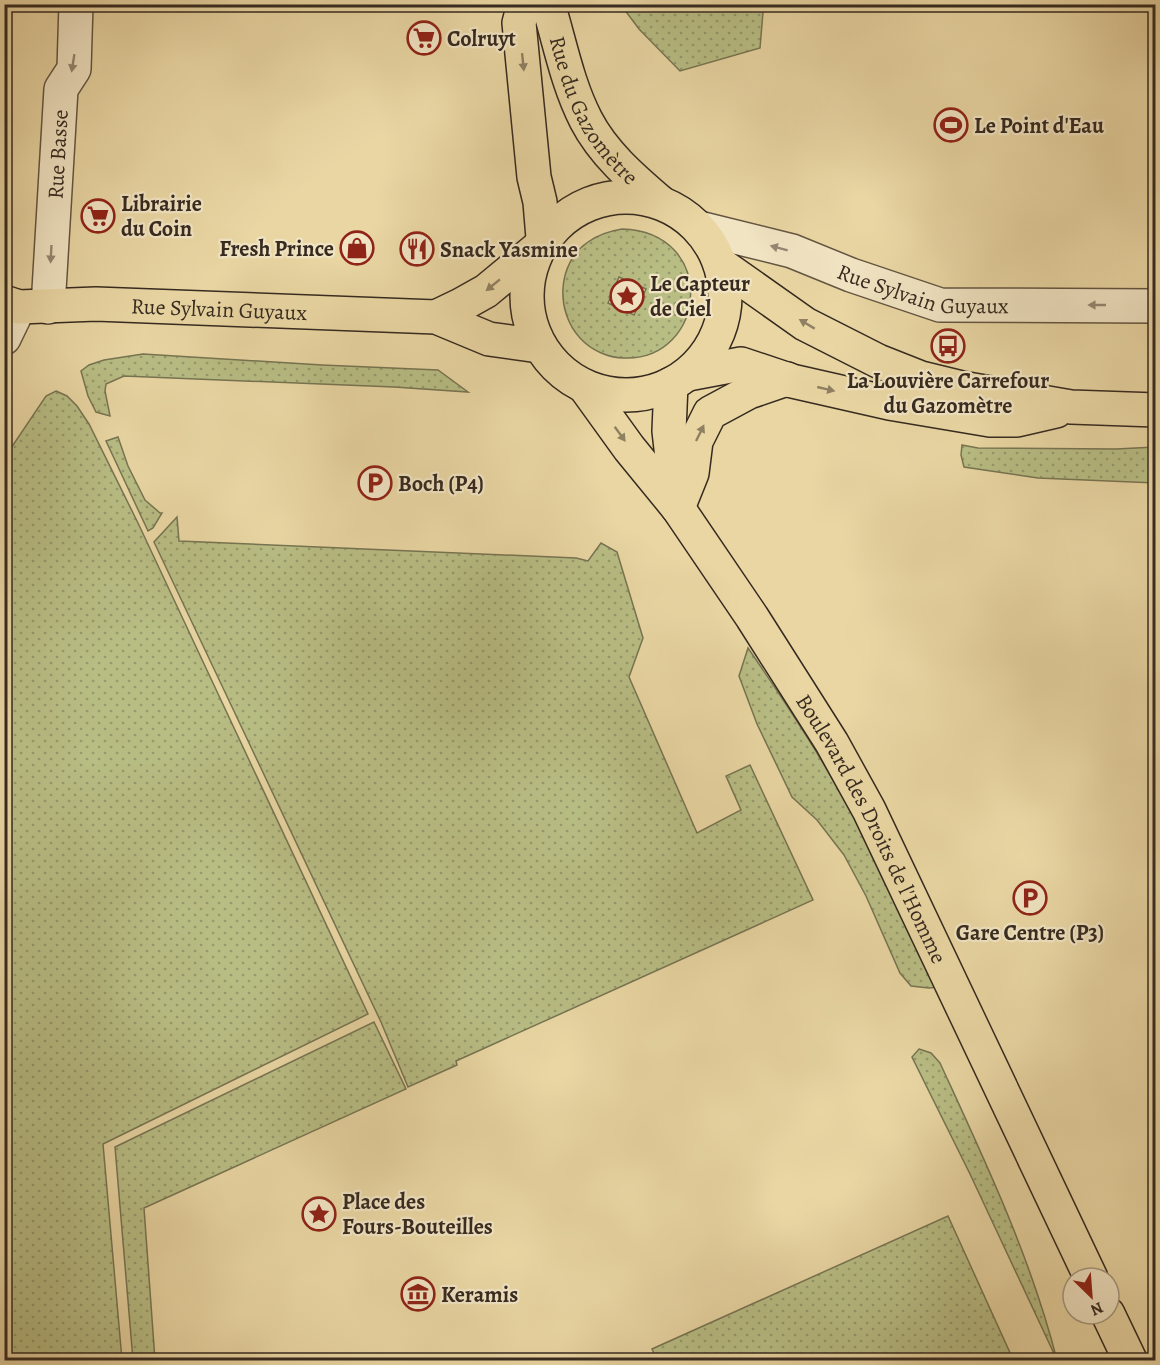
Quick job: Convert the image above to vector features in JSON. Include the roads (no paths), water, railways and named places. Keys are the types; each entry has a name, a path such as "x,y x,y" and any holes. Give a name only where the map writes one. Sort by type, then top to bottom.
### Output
{"main road":[{"name":"Rue du Gazomètre","path":"524,4 519,23 534,177 540,202 541,243"},
{"name":"Rue du Gazomètre","path":"548,4 568,74 586,120 608,153 660,202"},
{"path":"680,379 714,343 723,314 725,304 720,264 712,245 699,228 681,212 660,202 626,196 591,202 561,220 541,243 526,292 528,320 539,346 559,371 585,387 611,395 639,395 680,379 741,364 787,379 889,403 990,420 1017,420 1071,407"},
{"name":"Rue Sylvain Guyaux","path":"436,317 486,291 541,243"},
{"path":"720,264 806,324 878,361 921,378 962,388 1071,407 1155,410"},
{"name":"Rue Sylvain Guyaux","path":"24,305 96,304 436,317 489,339 539,346"},
{"name":"Boulevard des Droits de l'Homme","path":"680,379 669,431 678,508 802,694 832,742 869,810 1085,1266"},
{"path":"585,387 629,448 678,508 692,473 696,441 710,413 749,392 787,379"},
{"path":"1114,1326 1130,1360"}],"street":[{"name":"Rue Basse","path":"24,305 61,89 74,69 76,4"},
{"name":"Rue Sylvain Guyaux","path":"699,228 792,251 851,275 940,305 1155,306"},
{"path":"4,338 24,305"}],"place":[{"name":"Colruyt","path":"424,38"},
{"name":"Le Point d'Eau","path":"951,125"},
{"name":"Librairie du Coin","path":"98,216"},
{"name":"Fresh Prince","path":"357,248"},
{"name":"Snack Yasmine","path":"417,249"},
{"name":"Le Capteur de Ciel","path":"627,296"},
{"name":"La Louvière Carrefour du Gazomètre","path":"948,346"},
{"name":"Boch (P4)","path":"375,483"},
{"name":"Gare Centre (P3)","path":"1030,898"},
{"name":"Place des Fours-Bouteilles","path":"319,1214"},
{"name":"Keramis","path":"418,1294"}]}
